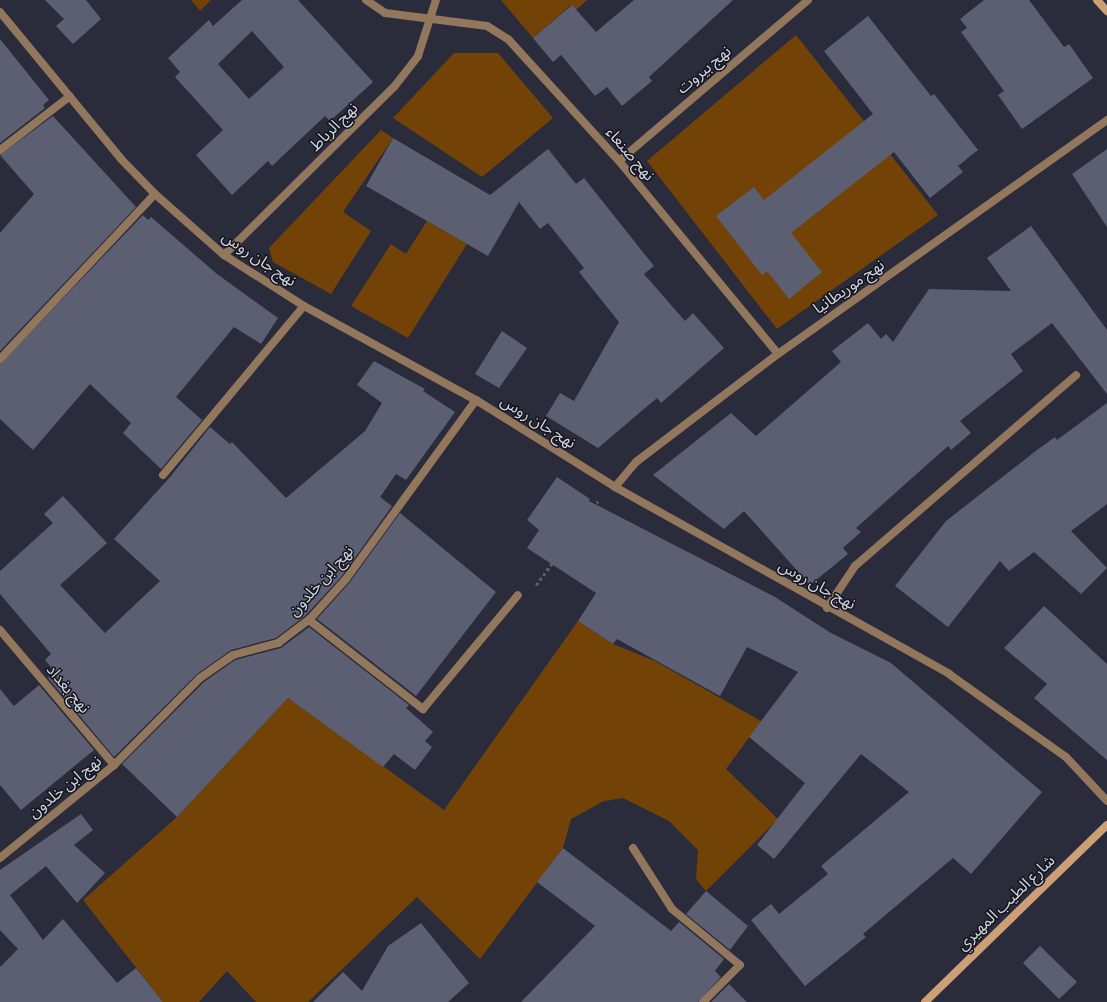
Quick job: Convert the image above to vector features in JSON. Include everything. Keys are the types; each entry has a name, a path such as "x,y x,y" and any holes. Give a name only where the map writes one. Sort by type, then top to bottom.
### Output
{"street":[{"name":"نهج صنعاء","path":"366,0 385,13 487,26 508,38 619,161 778,354"},
{"name":"نهج الرباط","path":"224,255 394,87 418,56 436,0"},
{"name":"نهج بيروت","path":"619,161 808,0"},
{"path":"1098,0 1107,11"},
{"name":"نهج جان روس","path":"0,12 121,159 155,194 224,255 304,306 476,400 615,487 827,608 949,674 1066,757 1107,802"},
{"path":"0,150 70,96"},
{"name":"نهج موريطانيا","path":"615,487 636,462 778,354 1107,120"},
{"path":"0,359 155,194"},
{"path":"163,475 304,306"},
{"path":"827,608 855,566 1076,374"},
{"name":"نهج ابن خلدون","path":"0,858 114,766 200,678 233,655 278,643 309,620 346,579 476,400"},
{"path":"309,620 423,709 518,595"},
{"name":"نهج بغداد","path":"0,630 114,766"},
{"name":"شارع الطيب المهيري","path":"925,1002 1107,825"},
{"path":"633,848 672,909 740,964 703,1002"}],"path":[{"path":"518,595 535,587 597,502 615,487"}],"shaded area":[{"path":"191,0 211,0 200,11"},
{"path":"501,0 587,0 576,10 571,5 533,38"},
{"path":"796,35 938,215 777,329 647,161"},
{"path":"454,53 498,53 553,118 482,177 393,118"},
{"path":"381,130 393,138 343,212 371,231 331,294 273,262 269,248"},
{"path":"427,221 467,244 408,338 351,306 391,244 406,254"},
{"path":"578,621 613,644 655,661 761,721 726,769 778,819 706,891 696,879 698,850 669,821 623,798 604,801 571,819 563,848 480,959 417,897 308,1002 256,1002 227,971 199,1002 163,1002 83,900 177,817 288,698 444,810"}],"building":[{"path":"45,0 86,0 101,19 73,44 56,26 64,19"},
{"path":"242,0 298,0 373,82 330,121 325,116 272,166 268,161 232,195 196,155 223,130 175,77 180,72 168,58 209,20 213,26","holes":["252,31 284,67 249,99 218,64"]},
{"path":"634,0 733,0 649,77 652,81 622,106 607,87 595,96 561,55 553,62 533,38 572,5 596,32"},
{"path":"984,0 1029,0 1064,47 1069,44 1093,78 1022,129 998,95 1004,91 961,32 967,28 960,19"},
{"path":"868,16 931,96 934,94 978,150 958,166 963,172 930,198 894,152 791,233 822,272 789,299 767,271 762,275 716,216 754,187 764,200 873,114 824,51"},
{"path":"0,39 49,100 43,105 45,108 0,143"},
{"path":"53,116 136,207 0,351 0,233 34,194 0,155"},
{"path":"393,138 490,195 548,149 576,184 584,178 654,266 644,274 685,321 693,313 724,348 661,403 657,398 598,448 546,416 560,393 574,401 619,322 579,272 584,268 548,223 540,229 519,202 488,256 366,186"},
{"path":"1107,149 1107,227 1072,174"},
{"path":"143,215 148,220 151,217 217,274 278,318 261,344 234,327 176,397 202,420 161,469 123,433 131,423 90,384 33,450 0,419 0,364"},
{"path":"1031,226 1107,330 1107,394 1052,323 1011,354 1023,371 960,421 971,433 951,450 948,446 856,528 861,532 843,548 848,554 810,585 744,511 724,529 653,475 731,413 756,436 841,362 832,351 868,323 881,339 886,334 893,342 929,289 1011,291 987,258"},
{"path":"502,331 527,348 499,388 475,374"},
{"path":"374,361 425,389 423,391 455,412 406,480 396,474 380,497 392,506 342,576 305,616 276,638 231,650 197,674 114,757 48,678 55,672 45,660 51,654 0,594 0,571 53,523 44,514 63,496 107,543 60,585 105,633 160,581 114,539 170,477 210,427 230,444 232,442 286,498 365,431 382,403 357,385"},
{"path":"1107,403 1107,504 1071,531 1107,568 1081,594 1034,552 1009,571 1000,561 948,627 895,586 946,521 1037,450 1055,437 1057,440"},
{"path":"557,477 590,499 589,501 775,597 831,633 891,663 1042,792 971,874 953,858 863,934 866,937 805,986 751,920 771,904 779,914 828,874 821,866 909,792 861,754 774,859 757,845 805,783 749,737 798,672 747,647 720,696 617,639 613,644 578,621 596,593 527,548 539,530 527,520"},
{"path":"400,513 496,592 416,696 317,619 350,582"},
{"path":"1044,606 1107,664 1107,760 1034,698 1047,684 1004,648"},
{"path":"309,627 409,705 406,708 433,732 425,741 432,747 415,770 394,754 383,767 288,698 177,817 122,764 204,682 235,660 281,648"},
{"path":"39,685 94,750 21,810 0,785 0,689 14,706"},
{"path":"81,814 93,830 74,845 105,873 77,903 46,866 10,895 43,940 63,919 117,983 136,968 163,1002 0,1002 0,967 18,949 0,930 0,870"},
{"path":"563,848 671,931 679,922 724,959 715,971 721,977 698,1002 521,1002 595,926 537,882"},
{"path":"706,891 748,926 730,950 686,914"},
{"path":"421,923 469,983 448,1002 313,1002 343,972 362,991 388,946"},
{"path":"1040,946 1077,982 1059,999 1023,963"},
{"path":"729,984 747,1002 711,1002"}]}
